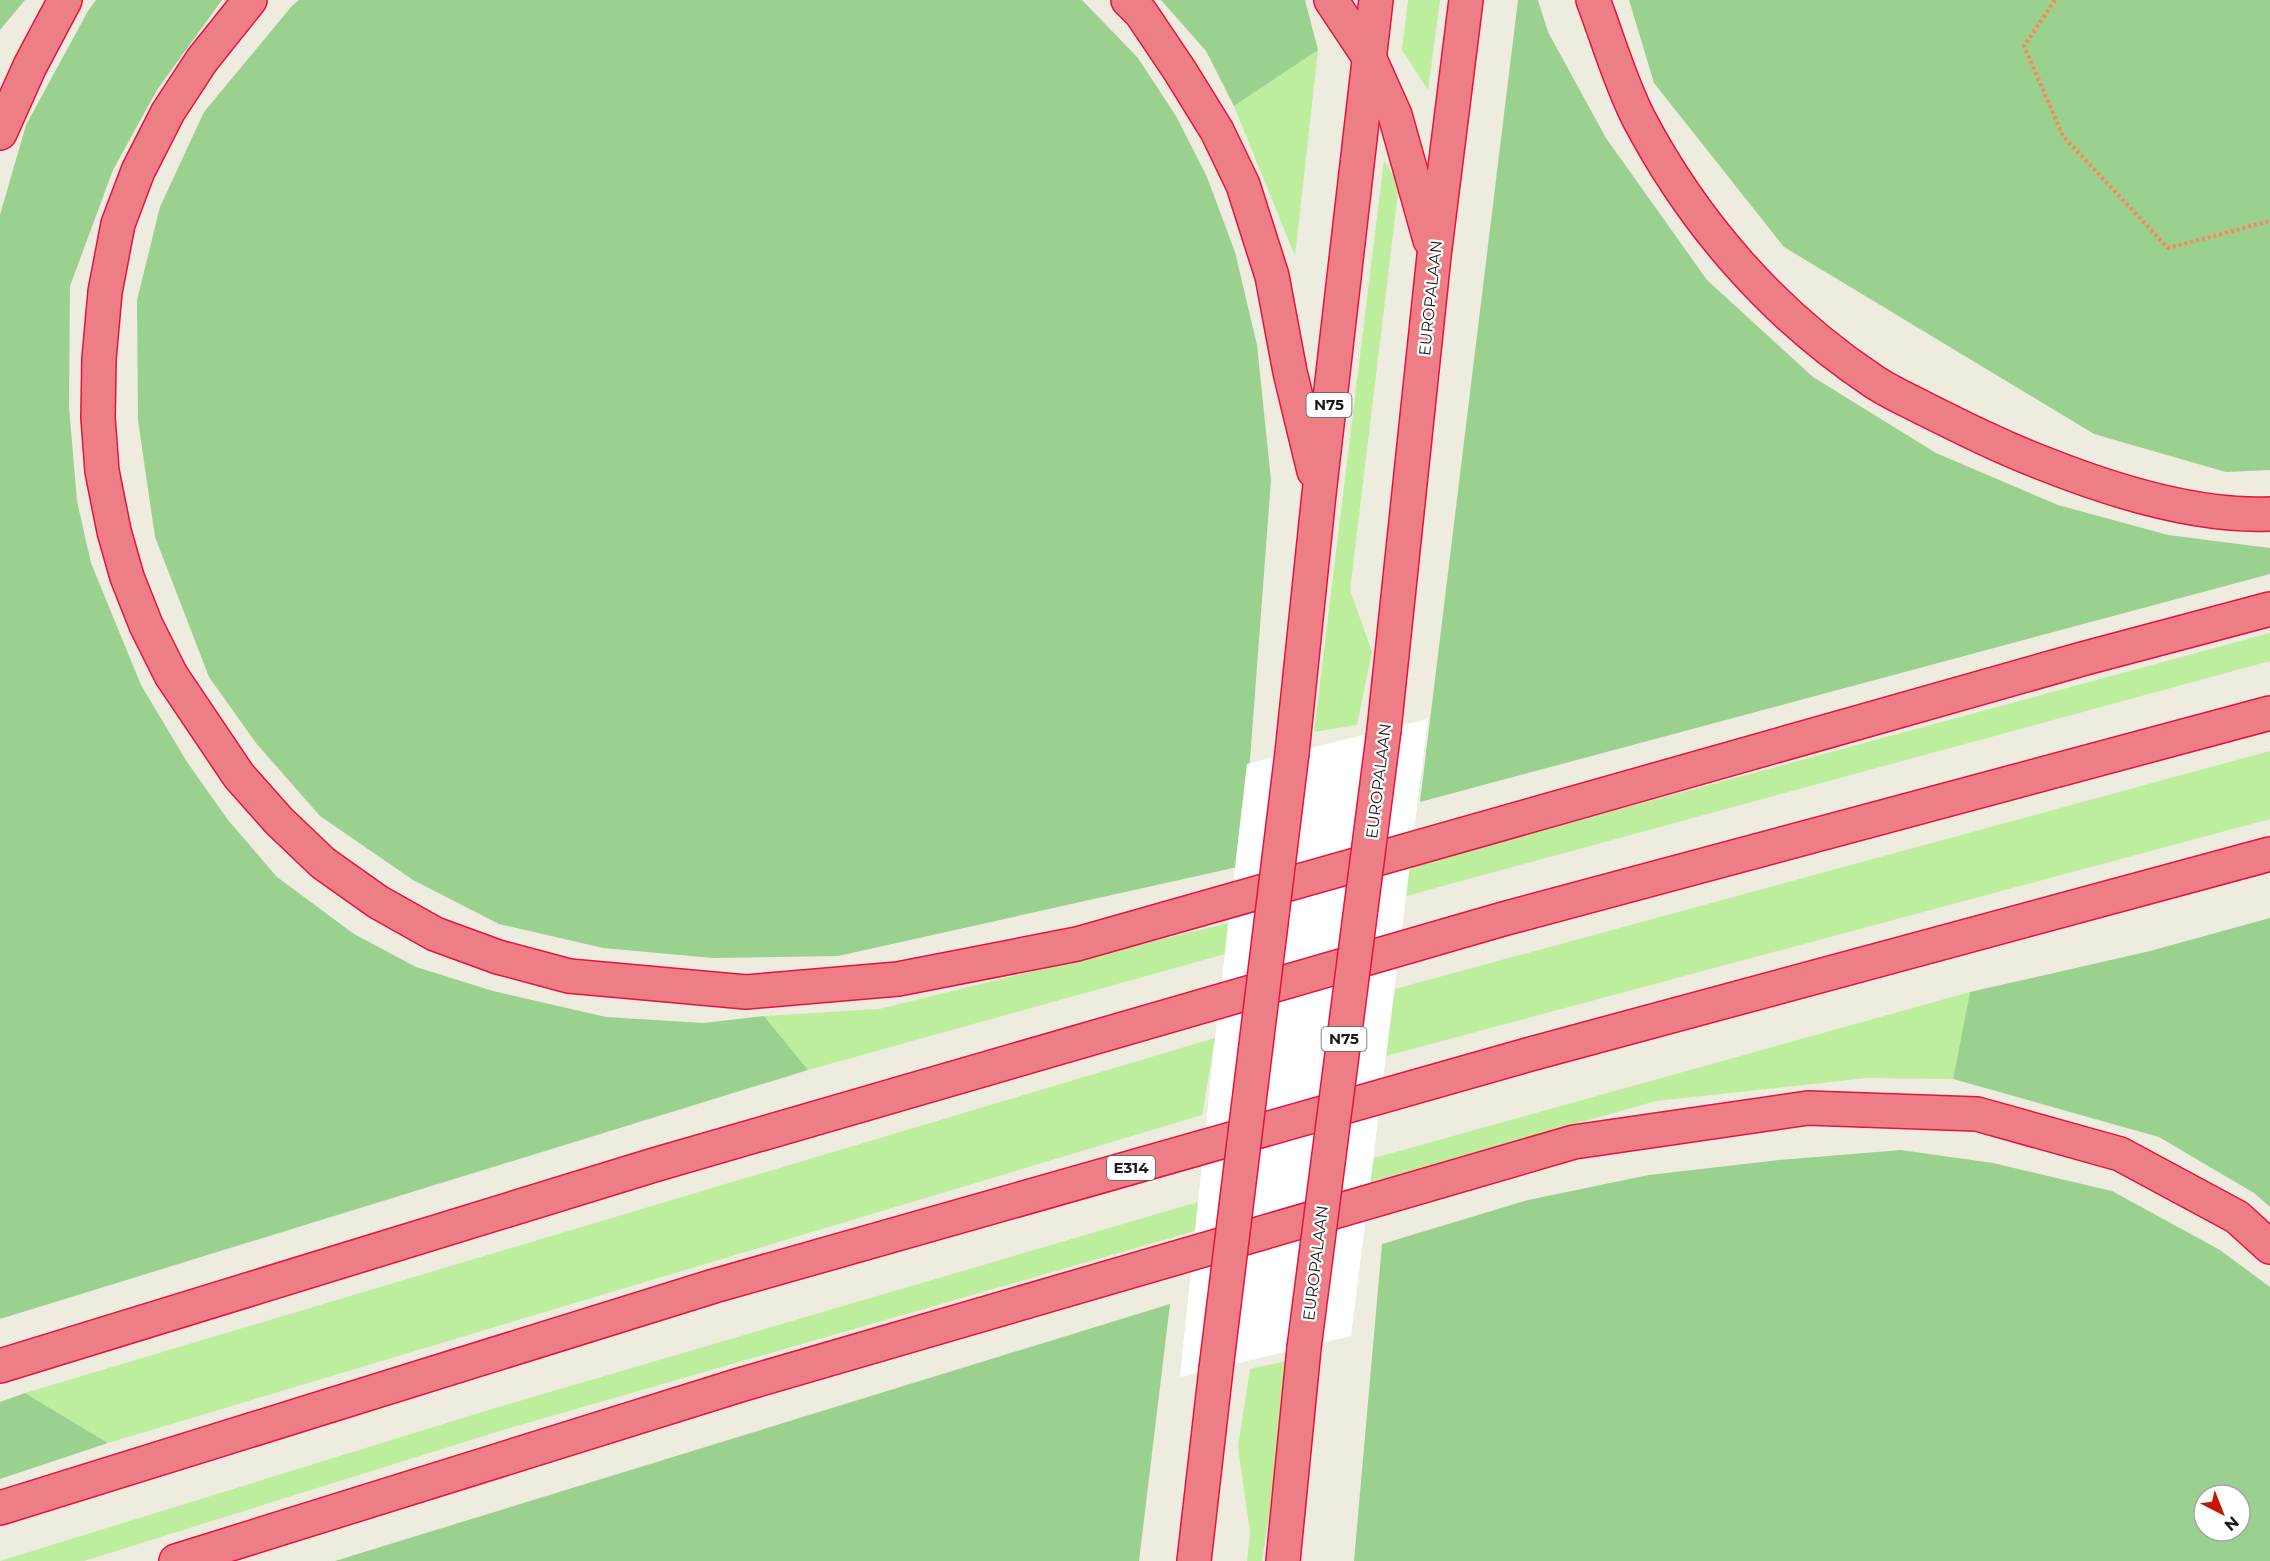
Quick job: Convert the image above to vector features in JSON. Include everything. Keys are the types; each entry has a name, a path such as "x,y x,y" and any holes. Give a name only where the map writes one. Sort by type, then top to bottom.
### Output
{"highway":[{"path":"0,133 30,66 65,0"},
{"path":"250,0 202,60 168,112 138,171 118,224 105,292 99,359 98,418 102,471 114,531 127,577 142,616 171,675 239,776 279,821 323,863 378,902 435,933 498,957 569,976 746,992 898,979 1066,946 2082,659 2270,609"},
{"path":"1128,0 1141,13 1180,71 1216,130 1243,185 1272,276 1290,372 1319,494"},
{"path":"1331,0 1369,57 1395,114 1434,256"},
{"name":"N75","path":"1194,1561 1292,753 1319,494 1376,0"},
{"name":"EUROPALAAN","path":"1283,1561 1304,1348 1384,730 1434,256 1466,0"},
{"path":"1593,0 1638,116 1665,165 1697,214 1773,301 1874,382 1996,445 2089,481 2174,505 2252,515 2270,514"},
{"path":"0,1366 665,1161 1492,922 2270,713"},
{"name":"E314","path":"0,1508 736,1280 1527,1055 2270,854"},
{"path":"176,1561 740,1385 1586,1140 1808,1108 1977,1114 2120,1154 2237,1217 2270,1247"}],"path":[{"path":"2055,0 2024,46 2063,136 2168,248 2270,221"}],"green space":[{"path":"0,0 25,0 0,30"},
{"path":"96,0 222,0 157,90 113,170 70,286 69,407 77,501 91,563 141,685 187,762 228,820 277,877 354,934 416,967 493,991 606,1017 703,1023 764,1016 808,1070 0,1319 0,215 26,125"},
{"path":"299,0 1082,0 1138,58 1176,116 1207,177 1235,252 1257,345 1271,480 1242,866 838,956 713,958 603,948 499,924 413,880 320,816 256,743 209,677 155,537 138,420 137,300 160,207 204,112"},
{"path":"1161,0 1305,0 1318,50 1234,106 1206,51"},
{"path":"1408,0 1440,0 1428,90 1402,50"},
{"path":"1518,0 1538,0 1548,32 1606,138 1707,280 1813,377 1936,453 2058,505 2168,535 2270,548 2270,574 1420,802"},
{"path":"1629,0 2270,0 2270,470 2226,472 2094,434 1784,247 1654,83"},
{"path":"1318,50 1295,256 1234,106"},
{"path":"1384,160 1399,185 1350,590 1372,652 1357,725 1314,732"},
{"path":"2270,633 2270,661 1406,896 1410,866"},
{"path":"2270,751 2270,819 1386,1056 1395,989"},
{"path":"2270,918 2270,1207 2254,1193 2159,1137 1953,1079 1970,992 2150,951"},
{"path":"1228,923 1225,954 808,1070 764,1016 879,1009"},
{"path":"1970,992 1953,1079 1867,1078 1656,1101 1370,1182 1374,1158"},
{"path":"1215,1038 1202,1115 108,1443 25,1393"},
{"path":"1901,1150 1993,1163 2112,1191 2220,1250 2270,1287 2270,1561 1354,1561 1382,1244 1528,1200 1649,1175 1779,1160"},
{"path":"1198,1202 1195,1231 506,1429 84,1561 0,1561 492,1409"},
{"path":"1170,1304 1139,1561 335,1561"},
{"path":"1292,1360 1262,1561 1247,1561 1250,1532 1238,1447 1250,1369"},
{"path":"25,1393 108,1443 0,1479 0,1402"}],"pier":[{"path":"1428,719 1351,1336 1180,1377 1215,1038 1247,764"}]}
